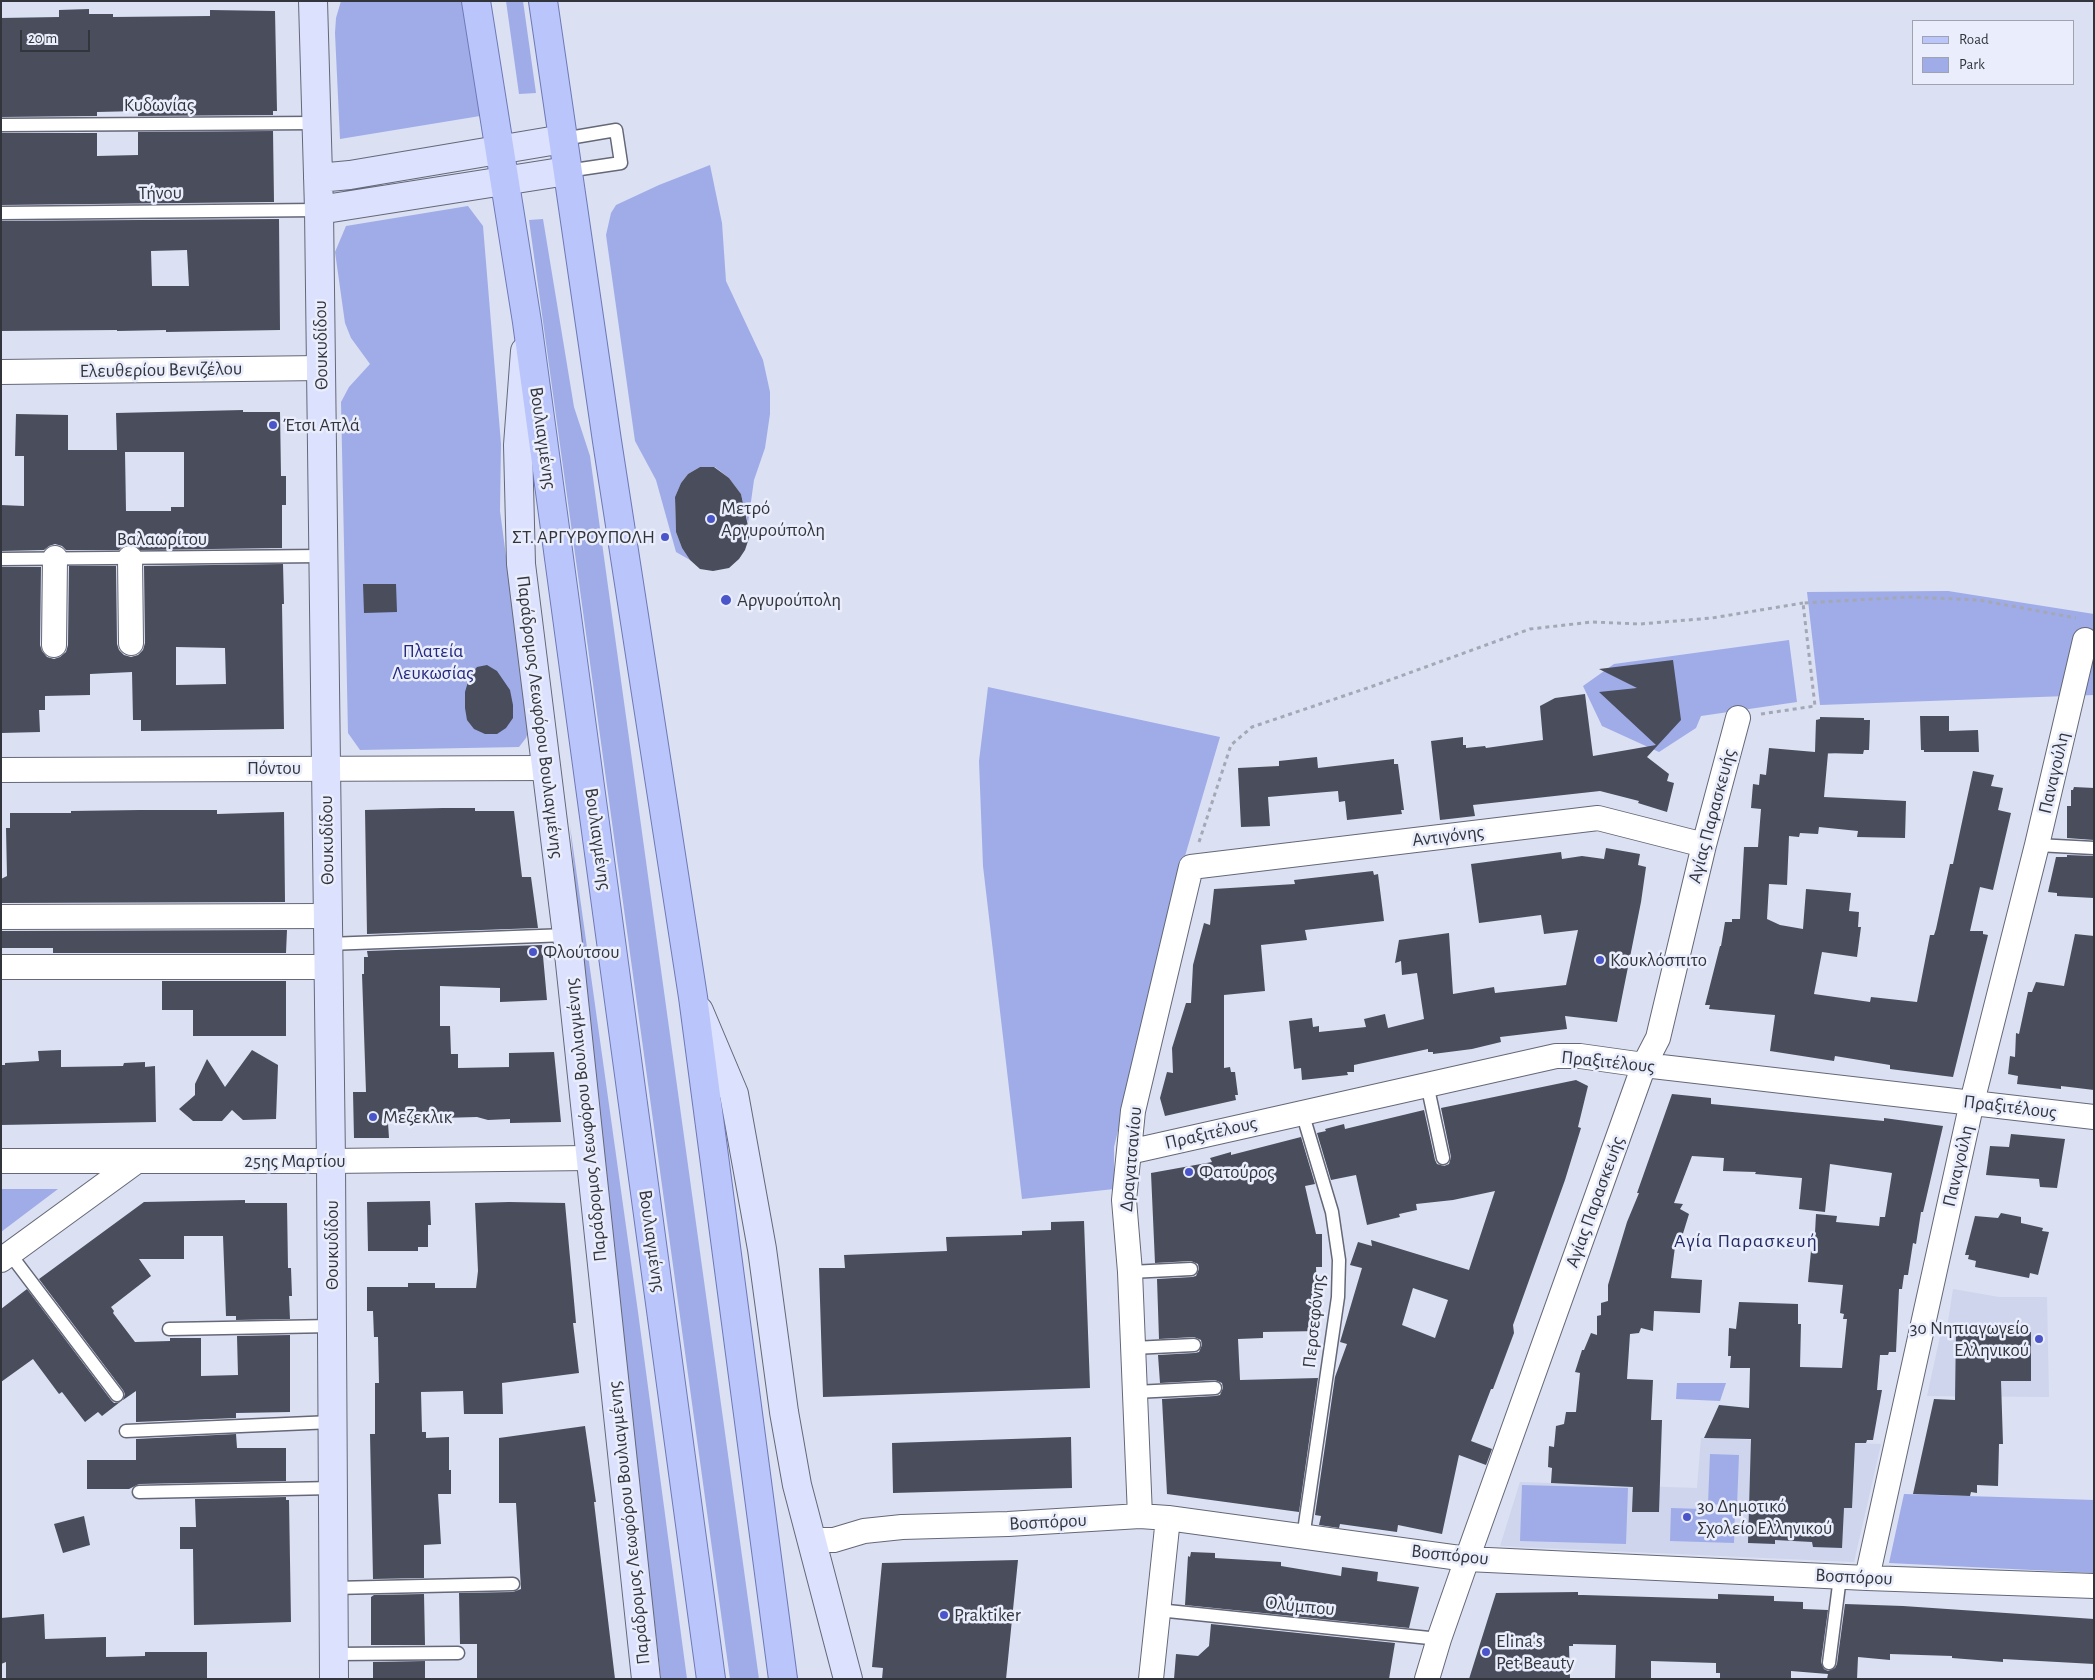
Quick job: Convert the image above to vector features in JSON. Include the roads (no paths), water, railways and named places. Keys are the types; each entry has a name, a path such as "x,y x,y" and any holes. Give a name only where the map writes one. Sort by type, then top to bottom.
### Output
{"main road":[{"name":"Βουλιαγμένης","path":"476,1 527,322 711,1679"},
{"path":"542,1 693,996 783,1679"}],"street":[{"name":"Θουκυδίδου","path":"313,1 320,210 331,1161 334,1667"},
{"path":"318,178 350,175 562,139"},
{"path":"320,210 567,171"},
{"name":"Παράδρομος Λεωφόρου Βουλιαγμένης","path":"527,322 518,445 521,564 567,935 646,1679"},
{"name":"Ελευθερίου Βενιζέλου","path":"1,372 321,368"},
{"path":"54,645 55,558"},
{"path":"130,558 131,643"},
{"name":"Παναγούλη","path":"1866,1578 1972,1102 2037,845 2083,629"},
{"name":"Αγίας Παρασκευής","path":"1427,1679 1467,1559 1644,1065 1658,1038 1704,846 1738,718"},
{"name":"Πόντου","path":"1,770 547,768"},
{"name":"Αντιγόνης","path":"1191,867 1598,818 1704,846"},
{"name":"Δραγατσανίου","path":"1140,1516 1130,1272 1124,1200 1133,1111 1191,867"},
{"path":"1,917 328,916"},
{"path":"1,967 328,955"},
{"path":"693,996 734,1094 762,1249 794,1467 810,1537 848,1679"},
{"name":"Πραξιτέλους","path":"1129,1152 1556,1056 1580,1056 2094,1117"},
{"name":"25ης Μαρτίου","path":"1,1161 331,1161 590,1158"},
{"path":"6,1257 137,1161"},
{"name":"Βοσπόρου","path":"810,1537 821,1540 834,1540 864,1532 902,1527 1008,1524 1140,1516 1168,1518 1467,1559 1866,1578 2094,1586"},
{"path":"1151,1679 1168,1518"}],"lane":[{"name":"Κυδωνίας","path":"1,126 317,123"},
{"path":"562,139 616,130 621,163 567,171"},
{"name":"Τήνου","path":"1,213 320,210"},
{"name":"Βαλαωρίτου","path":"1,558 323,556"},
{"path":"2037,845 2094,848"},
{"path":"328,955 567,935"},
{"path":"1427,1084 1443,1158"},
{"name":"Περσεφόνης","path":"1302,1112 1332,1212 1339,1260 1338,1297 1303,1538"},
{"path":"6,1257 117,1395"},
{"path":"1130,1272 1191,1270"},
{"path":"169,1329 332,1326"},
{"path":"1133,1348 1194,1345"},
{"path":"1135,1392 1215,1388"},
{"path":"126,1431 332,1422"},
{"path":"140,1492 333,1488"},
{"path":"1829,1663 1840,1576"},
{"path":"333,1588 513,1584"},
{"name":"Ολύμπου","path":"1158,1610 1439,1639"},
{"path":"334,1667 458,1653"}],"place":[{"name":"Έτσι Απλά","path":"273,425"},
{"name":"Μετρό Αργυρούπολη","path":"711,519"},
{"name":"ΣΤ. ΑΡΓΥΡΟΥΠΟΛΗ","path":"665,537"},
{"name":"Αργυρούπολη","path":"726,600"},
{"name":"Φλούτσου","path":"533,952"},
{"name":"Κουκλόσπιτο","path":"1600,960"},
{"name":"Μεζεκλικ","path":"373,1117"},
{"name":"Φατούρος","path":"1189,1172"},
{"name":"3ο Νηπιαγωγείο Ελληνικού","path":"2039,1339"},
{"name":"3ο Δημοτικό Σχολείο Ελληνικού","path":"1687,1517"},
{"name":"Praktiker","path":"944,1615"},
{"name":"Elina's Pet Beauty","path":"1486,1652"}],"district":[{"name":"Αγία Παρασκευή","path":"1746,1241"}],"park label":[{"name":"Πλατεία Λευκωσίας","path":"433,662"}]}
